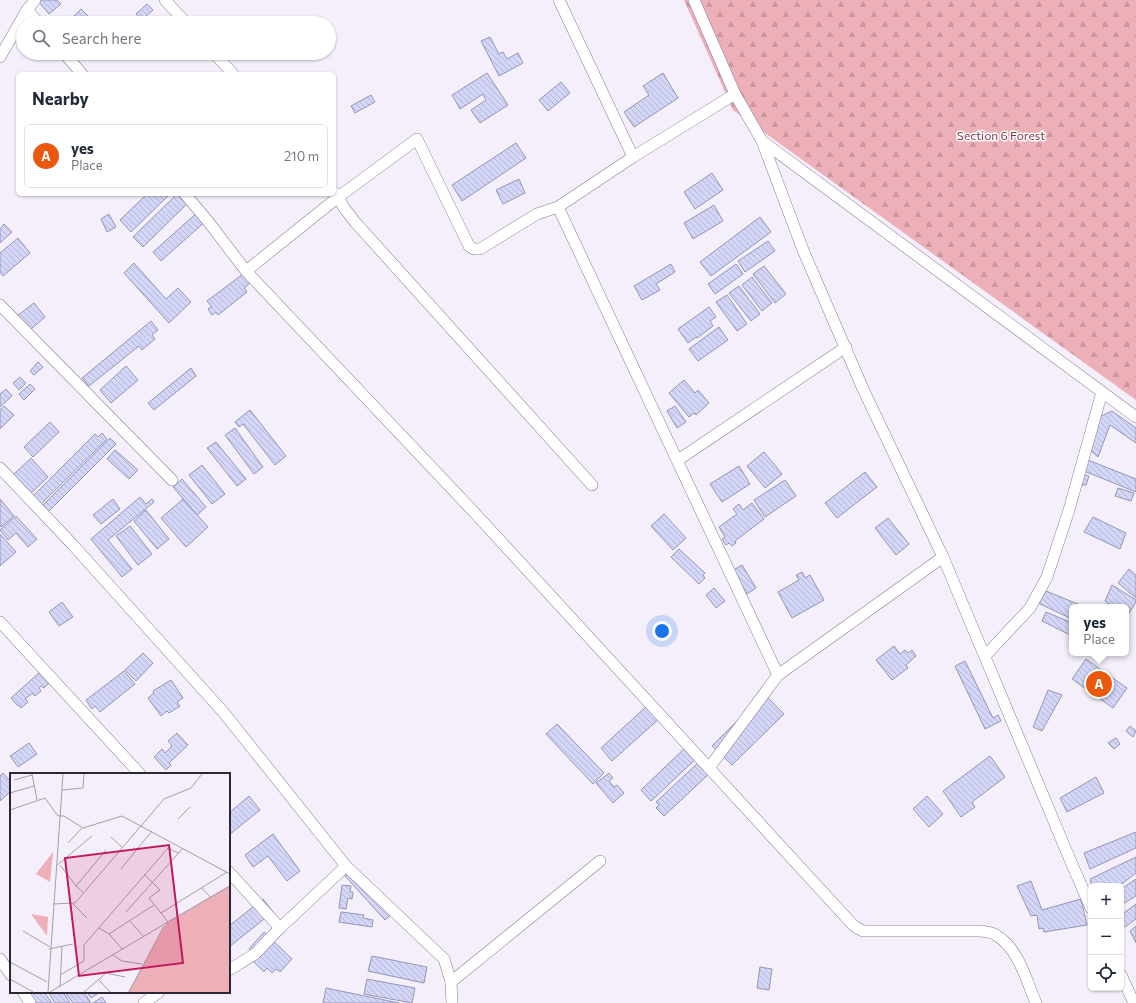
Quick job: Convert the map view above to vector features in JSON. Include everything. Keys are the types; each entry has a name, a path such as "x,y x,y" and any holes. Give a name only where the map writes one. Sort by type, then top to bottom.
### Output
{"street":[{"path":"24,16 35,0"},
{"path":"164,0 179,16"},
{"path":"559,0 633,157"},
{"path":"694,0 735,94 762,141 803,250 863,389 943,557 1088,901"},
{"path":"27,10 32,16"},
{"path":"0,57 16,29"},
{"path":"70,60 80,72"},
{"path":"220,60 231,72"},
{"path":"592,485 355,222 336,195 417,139 469,246 474,249 480,249 537,214 558,207 633,157 735,94"},
{"path":"762,141 1136,417"},
{"path":"186,196 207,220 246,271 472,510 854,926 863,931 981,931 995,934 1005,941 1016,955 1036,1003"},
{"path":"246,271 335,196"},
{"path":"558,207 778,675"},
{"path":"0,306 172,480"},
{"path":"678,460 846,347"},
{"path":"985,656 1030,608 1047,577 1102,392"},
{"path":"0,468 73,545 224,713 346,866 444,959 451,982 452,1003"},
{"path":"709,768 778,675 943,557"},
{"path":"0,622 139,773"},
{"path":"451,982 600,861"},
{"path":"230,969 255,954 280,928 346,866"},
{"path":"230,873 280,928"},
{"path":"0,959 10,974"},
{"path":"1124,981 1134,1003"},
{"path":"23,993 30,1003"},
{"path":"144,1003 158,993"}],"green space":[{"name":"Section 6 Forest","path":"684,0 1136,0 1136,400 733,110"}],"building":[{"path":"37,0 57,0 61,4 49,14"},
{"path":"147,4 153,10 146,16 138,16 136,14"},
{"path":"81,9 88,16 74,16"},
{"path":"490,37 499,54 503,52 507,59 518,53 523,63 499,76 481,41"},
{"path":"487,73 508,105 480,123 471,110 486,100 483,94 460,109 452,95"},
{"path":"663,73 678,98 634,127 624,112 649,95 643,86"},
{"path":"561,82 570,93 548,111 539,100"},
{"path":"371,95 375,102 355,113 351,106"},
{"path":"516,143 526,158 462,201 452,185"},
{"path":"712,173 723,190 695,209 684,192"},
{"path":"519,179 525,193 503,204 496,190"},
{"path":"145,196 168,196 131,232 120,220"},
{"path":"175,196 187,196 191,200 143,247 133,237"},
{"path":"714,205 723,221 693,239 684,223"},
{"path":"199,211 207,220 161,261 153,252"},
{"path":"109,214 116,227 107,232 101,219"},
{"path":"760,217 771,232 711,276 700,262"},
{"path":"4,224 12,232 0,243 0,229"},
{"path":"18,238 30,253 3,276 0,272 0,253"},
{"path":"768,241 775,251 745,272 738,261"},
{"path":"134,263 166,299 178,288 191,302 169,323 124,273"},
{"path":"671,264 675,272 656,284 660,290 642,300 634,286"},
{"path":"736,264 743,274 715,294 708,284"},
{"path":"764,266 786,294 775,303 753,274"},
{"path":"243,274 250,283 244,288 247,292 218,315 216,312 212,315 208,309 212,307 207,301"},
{"path":"752,277 772,303 762,311 742,285"},
{"path":"739,286 760,314 751,321 729,293"},
{"path":"727,295 747,324 737,331 716,302"},
{"path":"34,303 45,317 29,331 17,316"},
{"path":"709,307 716,317 710,321 713,326 688,343 678,329"},
{"path":"151,321 158,330 152,335 155,339 142,350 139,346 89,386 82,378"},
{"path":"719,327 728,340 698,361 689,349"},
{"path":"38,362 43,367 34,375 30,371"},
{"path":"126,366 138,380 111,403 100,390"},
{"path":"191,368 196,376 154,410 148,403"},
{"path":"20,377 26,383 19,390 13,383"},
{"path":"684,380 695,393 698,390 709,403 696,415 694,413 689,417 669,393"},
{"path":"30,384 35,389 24,400 19,394"},
{"path":"6,389 12,396 0,407 0,394"},
{"path":"4,406 14,415 0,429 0,410"},
{"path":"675,406 686,422 677,428 667,411"},
{"path":"250,410 286,456 275,465 243,424 239,427 235,422"},
{"path":"1112,411 1136,428 1136,443 1110,425 1098,457 1091,451 1099,417"},
{"path":"50,422 59,432 33,457 24,447"},
{"path":"235,428 263,467 254,474 225,435"},
{"path":"102,433 107,439 39,506 31,498 95,434 98,437"},
{"path":"110,438 116,444 46,514 40,508"},
{"path":"216,442 246,479 237,486 207,448"},
{"path":"115,450 138,470 129,479 107,459"},
{"path":"764,452 782,474 765,488 747,466"},
{"path":"31,458 48,477 29,495 12,476"},
{"path":"1088,460 1136,479 1136,492 1084,471"},
{"path":"202,465 225,494 212,504 189,475"},
{"path":"739,466 750,484 722,502 710,484"},
{"path":"865,472 877,487 837,518 825,503"},
{"path":"1082,474 1089,476 1086,485 1080,485"},
{"path":"182,479 206,507 197,515 173,487"},
{"path":"785,480 796,496 765,517 754,500"},
{"path":"1118,488 1134,493 1131,501 1115,496"},
{"path":"140,497 146,504 152,499 154,502 108,540 132,569 122,577 91,539"},
{"path":"0,499 14,516 1,527 0,525"},
{"path":"113,499 120,509 101,524 93,515"},
{"path":"183,499 208,527 186,547 161,518"},
{"path":"752,503 764,519 735,541 736,543 732,546 729,543 726,545 722,539 725,537 719,527 737,514 733,509 739,504 743,510"},
{"path":"146,510 169,539 157,549 134,521"},
{"path":"664,514 686,538 673,550 651,526"},
{"path":"16,516 37,539 28,547 16,533 8,540 0,530"},
{"path":"1093,517 1126,533 1120,549 1084,532"},
{"path":"888,518 909,544 896,555 875,528"},
{"path":"130,526 152,554 138,565 116,536"},
{"path":"0,534 16,552 0,566"},
{"path":"679,549 705,573 703,575 705,578 699,584 671,557"},
{"path":"742,565 756,588 747,594 732,571"},
{"path":"1129,569 1136,575 1136,598 1118,583"},
{"path":"802,572 805,578 810,575 824,600 792,618 778,592 799,580 796,575"},
{"path":"1112,585 1136,600 1136,602 1129,613 1129,604 1110,604 1105,601"},
{"path":"714,588 725,601 716,608 706,595"},
{"path":"1046,591 1078,604 1069,604 1069,618 1038,603"},
{"path":"62,602 73,617 59,626 49,612"},
{"path":"1046,612 1069,622 1069,634 1042,621"},
{"path":"894,646 900,654 905,650 908,653 912,650 916,656 906,665 908,668 892,680 876,660"},
{"path":"143,653 153,663 136,681 125,670"},
{"path":"1086,659 1127,688 1113,708 1072,679"},
{"path":"965,661 993,718 998,715 1001,721 985,729 955,666"},
{"path":"124,671 135,684 100,712 95,706 92,709 86,700"},
{"path":"40,672 49,683 44,688 41,686 39,688 41,691 35,696 33,693 25,699 28,702 21,708 11,698"},
{"path":"171,680 183,698 177,702 180,706 169,713 167,711 161,716 148,698 154,693 153,691"},
{"path":"1048,690 1062,695 1042,731 1033,727"},
{"path":"764,694 784,714 732,765 712,746"},
{"path":"648,705 660,718 612,761 601,748"},
{"path":"557,724 604,773 593,784 546,734"},
{"path":"1130,726 1136,731 1133,737 1126,731"},
{"path":"177,733 188,745 169,763 171,765 166,770 154,757 162,749 165,753 172,746 168,741"},
{"path":"1116,738 1120,744 1114,749 1108,743"},
{"path":"29,743 37,754 18,767 10,756"},
{"path":"686,747 697,758 651,801 641,790"},
{"path":"990,756 1005,777 972,802 975,807 961,817 943,791"},
{"path":"700,761 711,772 664,816 656,808 659,805 656,802"},
{"path":"3,773 10,781 10,792 0,801 0,776"},
{"path":"609,773 613,778 609,781 614,787 617,785 624,793 613,803 596,783"},
{"path":"1096,777 1104,793 1067,812 1060,798"},
{"path":"249,796 260,810 230,834 230,812"},
{"path":"927,796 943,814 929,827 913,809"},
{"path":"1136,832 1136,848 1090,869 1084,853"},
{"path":"273,834 300,871 287,881 268,856 253,867 245,855"},
{"path":"1136,857 1136,873 1123,883 1091,883 1090,879"},
{"path":"353,868 394,912 385,920 345,876"},
{"path":"1136,879 1136,896 1124,903 1124,887"},
{"path":"1031,881 1042,910 1081,899 1087,925 1044,932 1043,928 1039,929 1037,915 1031,916 1017,886"},
{"path":"342,885 351,886 350,892 353,892 352,899 348,898 346,909 339,908"},
{"path":"263,899 273,912 230,946 230,925"},
{"path":"1136,904 1136,919 1125,927 1124,913"},
{"path":"341,912 364,915 363,918 373,920 372,927 339,922"},
{"path":"1136,926 1136,943 1130,931"},
{"path":"264,932 292,959 280,972 276,969 272,973 267,968 264,972 251,959 255,954 249,949"},
{"path":"372,956 427,967 424,983 368,971"},
{"path":"760,967 772,969 769,990 757,988"},
{"path":"367,979 415,988 412,1003 364,994"},
{"path":"326,988 399,1003 323,1003"},
{"path":"29,993 45,993 52,1003 36,1003"},
{"path":"49,993 64,993 70,1003 55,1003"},
{"path":"66,993 85,993 91,1003 73,1003"},
{"path":"88,993 98,993 91,998"},
{"path":"102,997 106,1003 93,1003"}],"place":[{"name":"yes","path":"1099,684"}]}
